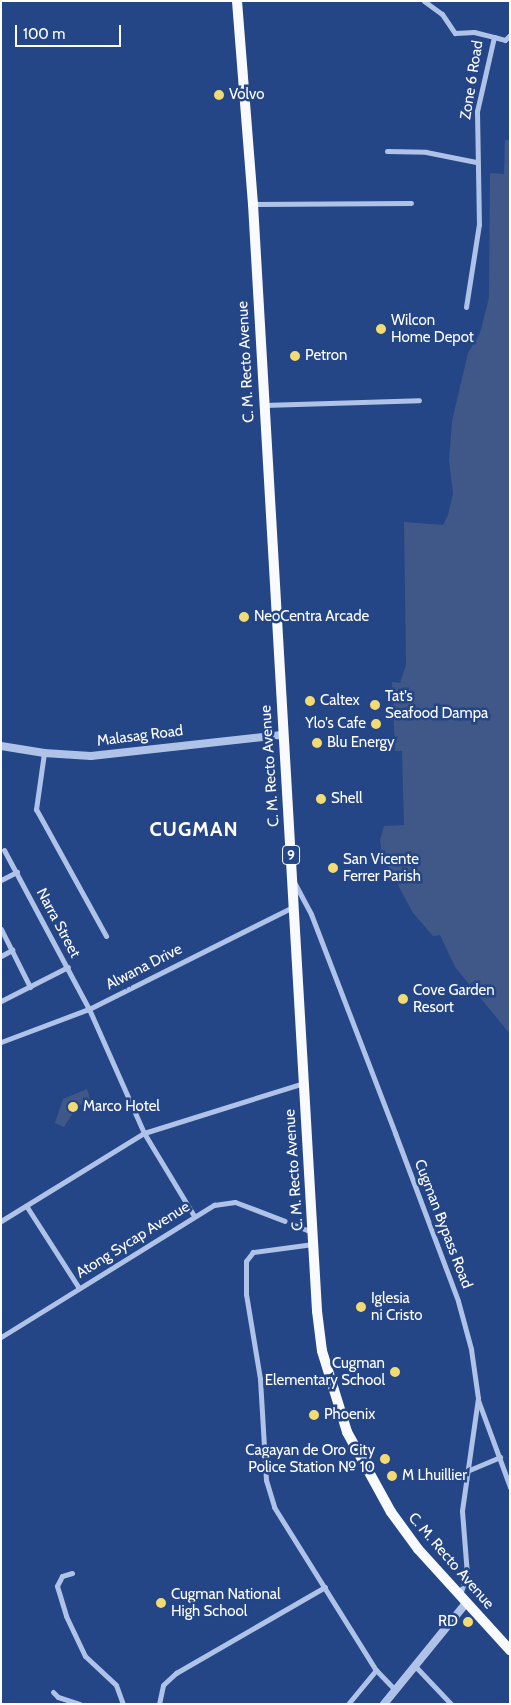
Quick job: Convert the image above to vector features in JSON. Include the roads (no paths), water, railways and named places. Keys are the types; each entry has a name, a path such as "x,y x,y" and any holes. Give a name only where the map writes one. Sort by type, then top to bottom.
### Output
{"highway":[{"name":"C. M. Recto Avenue","path":"237,1 253,204 282,735 293,878 317,1311 322,1351 347,1432 391,1512 463,1599 508,1645"}],"street":[{"name":"Zone 6 Road","path":"424,1 442,14 455,33 474,32 494,37 476,111 479,224 466,307"},
{"path":"494,37 505,40 510,35"},
{"path":"387,151 426,152 476,162"},
{"path":"253,204 411,203"},
{"path":"264,405 419,400"},
{"name":"Malasag Road","path":"1,746 44,754 98,755 282,735"},
{"path":"44,754 36,809 106,936"},
{"name":"Narra Street","path":"4,850 89,1009 144,1133 194,1216"},
{"path":"1,880 17,872"},
{"name":"Cugman Bypass Road","path":"293,878 311,914 458,1301 471,1348 478,1398 462,1511 467,1574 463,1599"},
{"name":"Alwana Drive","path":"1,1042 89,1009 294,906"},
{"path":"1,929 30,987"},
{"path":"1,956 12,950"},
{"path":"1,1001 68,967"},
{"path":"1,1221 27,1207 144,1133 304,1083"},
{"name":"Atong Sycap Avenue","path":"1,1337 194,1216 228,1201 285,1221"},
{"path":"27,1207 78,1288"},
{"path":"292,1224 314,1233"},
{"path":"314,1244 250,1254 246,1261 246,1294 260,1379 266,1480 270,1496 376,1670 396,1690"},
{"path":"478,1398 510,1487"},
{"path":"467,1471 500,1457"},
{"path":"72,1573 62,1576 57,1586 66,1616 86,1656 116,1685 123,1704"},
{"path":"158,1704 163,1685 176,1674 325,1587"},
{"path":"384,1704 415,1666 463,1599"},
{"path":"415,1666 451,1704"},
{"path":"348,1704 376,1670"},
{"path":"53,1692 58,1697 80,1704"}],"water":[{"path":"505,140 510,140 510,1034 455,967 440,935 433,936 413,913 382,855 380,840 384,826 404,825 402,751 395,751 392,682 400,683 406,665 404,522 443,525 448,515 453,494 449,460 452,421 468,353 480,333 489,298 490,173 504,174"},
{"path":"87,1089 90,1099 76,1108 64,1127 55,1123 63,1099"}],"place":[{"name":"Volvo","path":"219,95"},
{"name":"Wilcon Home Depot","path":"381,329"},
{"name":"Petron","path":"295,356"},
{"name":"NeoCentra Arcade","path":"244,617"},
{"name":"Caltex","path":"310,701"},
{"name":"Tat's Seafood Dampa","path":"375,705"},
{"name":"Ylo's Cafe","path":"376,724"},
{"name":"Blu Energy","path":"317,743"},
{"name":"Shell","path":"321,799"},
{"name":"San Vicente Ferrer Parish","path":"333,868"},
{"name":"Cove Garden Resort","path":"403,999"},
{"name":"Marco Hotel","path":"73,1107"},
{"name":"Iglesia ni Cristo","path":"361,1307"},
{"name":"Cugman Elementary School","path":"395,1372"},
{"name":"Phoenix","path":"314,1415"},
{"name":"Cagayan de Oro City Police Station № 10","path":"385,1459"},
{"name":"M Lhuillier","path":"392,1476"},
{"name":"Cugman National High School","path":"161,1603"},
{"name":"RD","path":"468,1622"}],"district":[{"name":"CUGMAN","path":"194,829"}]}
